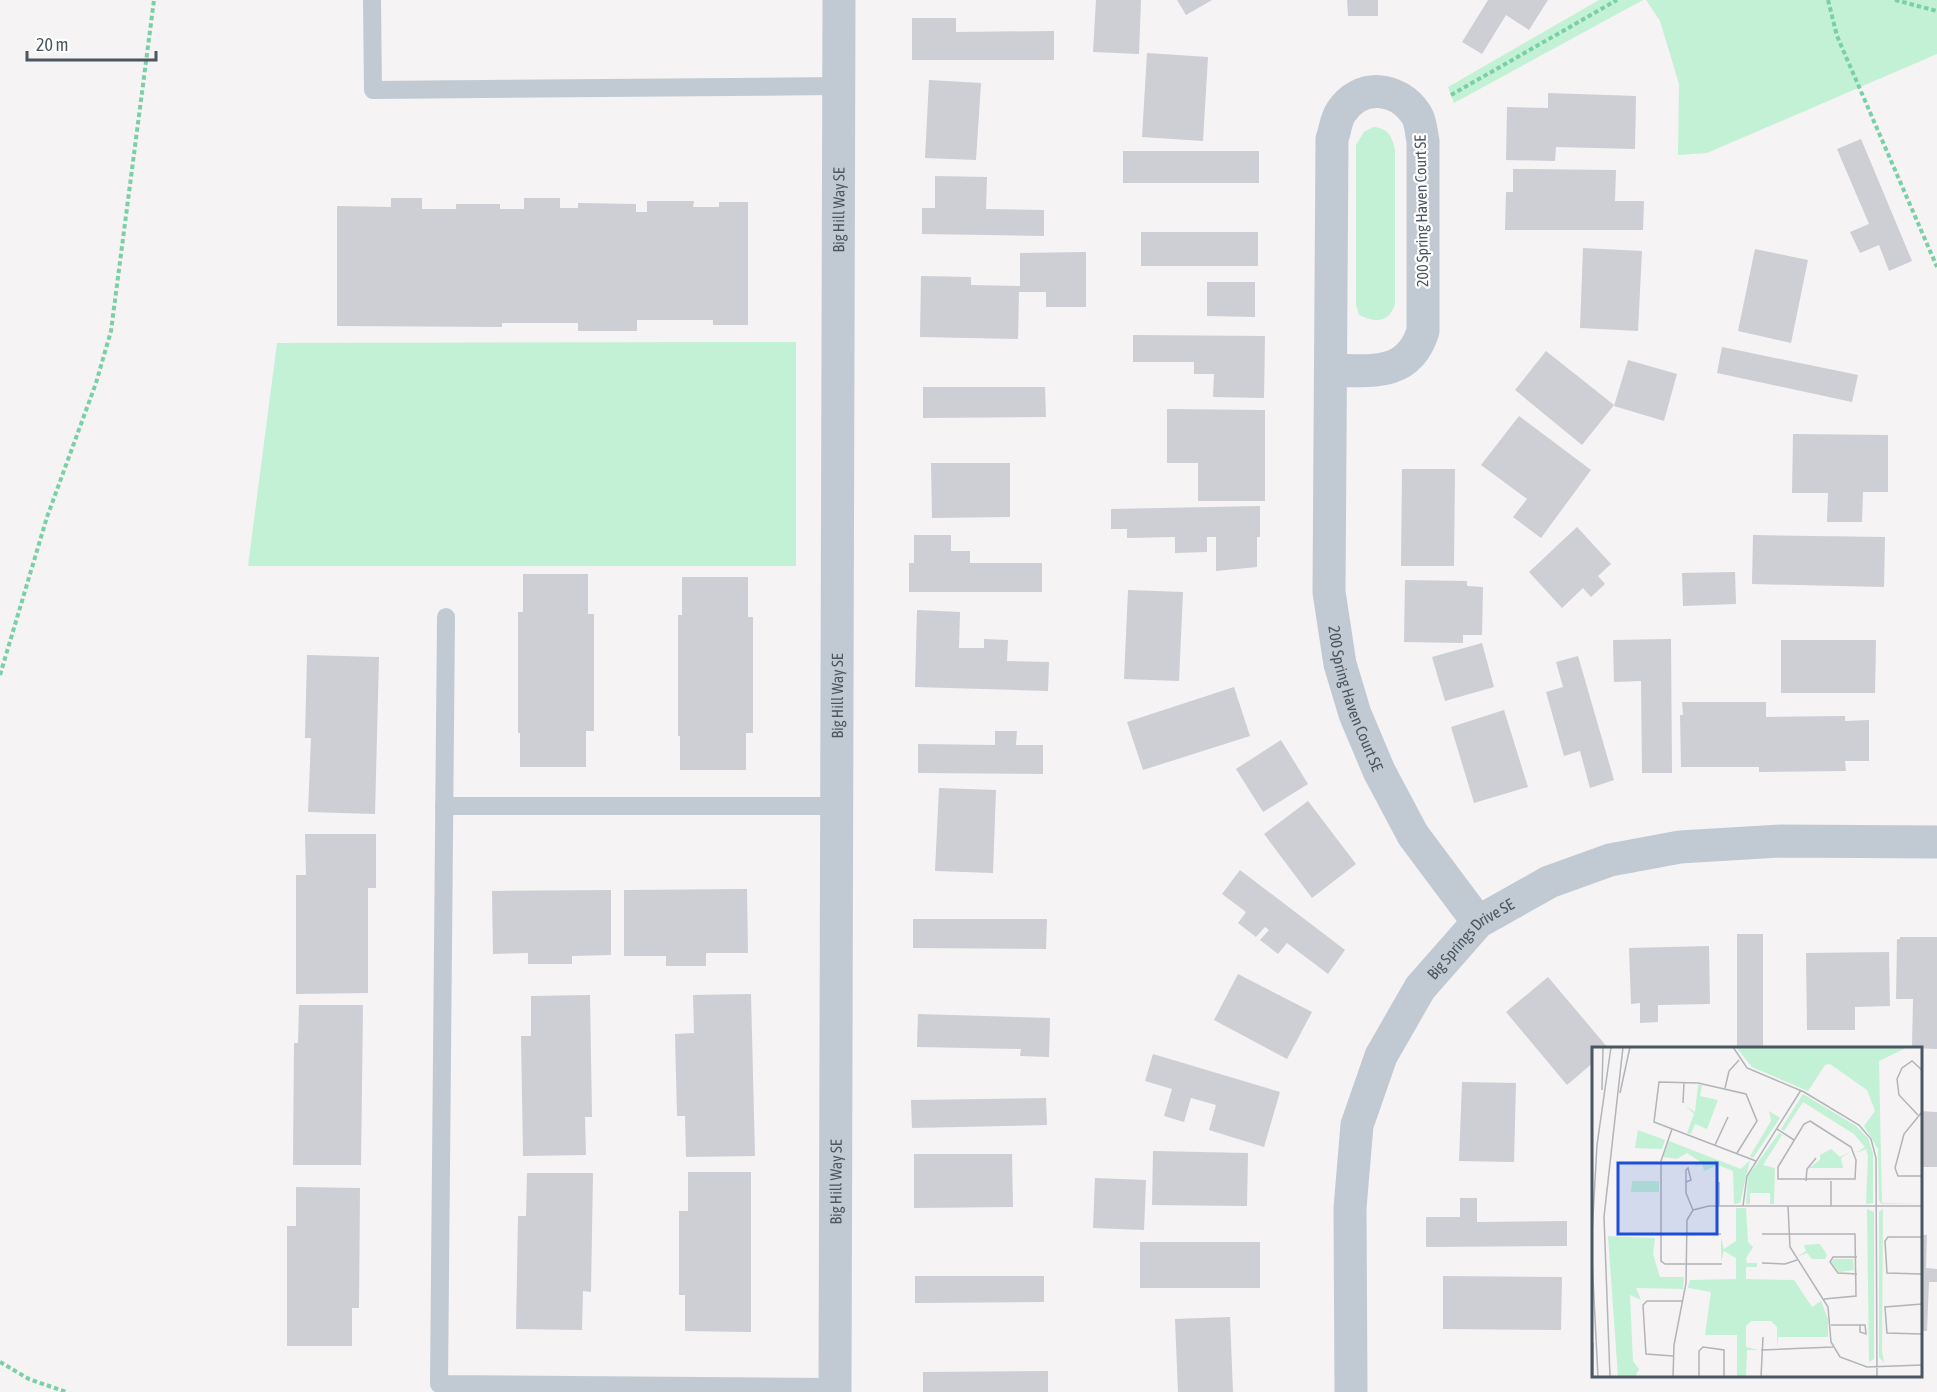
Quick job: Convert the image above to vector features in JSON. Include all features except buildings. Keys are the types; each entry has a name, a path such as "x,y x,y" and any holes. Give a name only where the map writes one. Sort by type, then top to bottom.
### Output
{"street":[{"name":"Big Hill Way SE","path":"835,1389 839,0"},
{"name":"200 Spring Haven Court SE","path":"1331,370 1379,371 1399,364 1418,346 1423,330 1423,141 1417,116 1404,100 1379,90 1357,96 1340,113 1332,140 1329,592 1340,664 1355,714 1379,771 1413,835 1478,922"},
{"name":"Big Springs Drive SE","path":"1351,1392 1350,1208 1357,1125 1381,1056 1420,988 1478,922 1549,882 1610,860 1680,847 1781,841 1937,842"}],"lane":[{"path":"372,0 373,90 838,86"},
{"path":"446,617 440,1384 835,1389"},
{"path":"444,806 836,806"}],"path":[{"path":"0,675 47,516 96,383 111,330 154,0"},
{"path":"1417,116 1468,84 1617,0"},
{"path":"1828,0 1837,36 1937,267"},
{"path":"1895,0 1937,11"},
{"path":"0,1362 28,1379 66,1392"}],"green space":[{"path":"1599,0 1643,0 1454,103 1448,87"},
{"path":"1646,0 1937,0 1937,54 1707,153 1678,155 1679,84 1660,21"},
{"path":"1373,127 1386,131 1395,150 1395,304 1389,315 1381,320 1359,315 1356,305 1356,145 1364,132"},
{"path":"796,342 796,566 248,566 277,343"}]}
